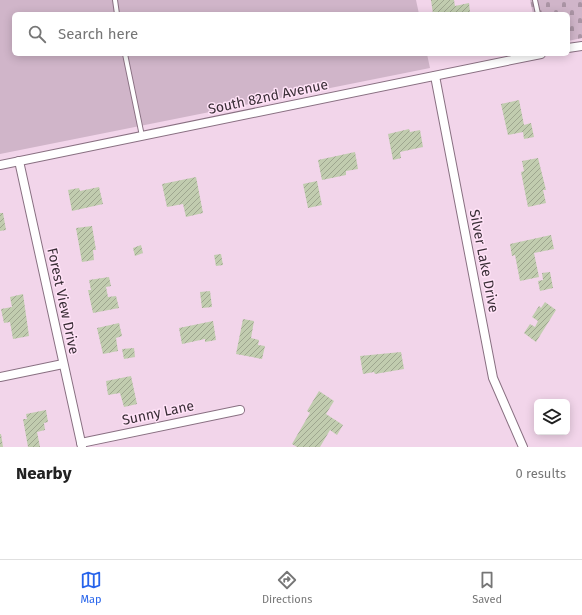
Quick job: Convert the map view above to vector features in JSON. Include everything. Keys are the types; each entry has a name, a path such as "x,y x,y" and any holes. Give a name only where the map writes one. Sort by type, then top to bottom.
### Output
{"street":[{"path":"570,48 582,46"},
{"name":"South 82nd Avenue","path":"0,164 531,56"},
{"name":"Silver Lake Drive","path":"435,76 493,378 523,447"},
{"name":"Forest View Drive","path":"19,161 81,445"},
{"path":"0,377 63,364"},
{"name":"Sunny Lane","path":"81,445 240,410"}],"lane":[{"path":"115,0 118,12"},
{"path":"535,0 538,12"},
{"path":"126,56 142,136"}],"green space":[{"path":"0,0 416,0 419,12 12,12 12,56 427,56 430,68 0,154"},
{"path":"530,0 582,0 582,38 570,41 570,12 533,12"}],"building":[{"path":"431,0 454,0 455,6 469,3 470,12 433,12"},
{"path":"519,100 524,125 531,123 534,137 524,139 523,132 508,135 501,104"},
{"path":"409,129 410,132 420,130 423,147 400,152 401,158 393,160 388,134"},
{"path":"355,152 358,169 346,171 346,175 322,180 318,160"},
{"path":"538,158 546,190 543,190 546,203 528,207 521,172 524,171 522,161"},
{"path":"196,177 203,213 186,217 183,204 167,207 162,184"},
{"path":"317,181 322,205 308,208 303,184"},
{"path":"99,187 103,204 72,211 68,190 79,188 80,191"},
{"path":"0,213 3,213 6,230 0,231"},
{"path":"92,226 96,250 93,250 94,260 82,262 76,228"},
{"path":"551,235 554,249 534,253 539,277 520,281 515,255 512,256 510,244"},
{"path":"141,245 143,253 135,256 133,248"},
{"path":"221,254 223,265 216,266 214,255"},
{"path":"550,272 553,288 540,291 538,281 543,280 542,273"},
{"path":"109,277 111,286 106,287 108,297 116,296 119,308 93,313 88,290 91,290 89,280"},
{"path":"210,291 212,307 202,308 200,292"},
{"path":"23,294 29,336 13,339 10,322 4,323 1,309 12,307 10,297"},
{"path":"545,302 556,310 536,342 524,333 530,324 535,327 538,321 532,317 539,306 541,308"},
{"path":"243,319 254,321 251,338 259,340 258,345 265,346 262,359 236,354"},
{"path":"213,321 216,340 205,342 205,339 182,344 179,328"},
{"path":"119,323 122,336 116,338 118,351 103,354 97,328"},
{"path":"134,348 135,357 124,359 122,349"},
{"path":"401,352 404,369 375,374 374,372 363,374 360,356"},
{"path":"131,376 137,404 124,407 120,393 108,395 106,381"},
{"path":"319,391 334,401 326,414 343,425 337,435 330,430 320,447 297,447 292,444 310,413 307,411"},
{"path":"46,410 48,422 44,423 45,430 37,432 40,447 28,447 23,419 27,419 26,414"},
{"path":"1,434 3,447 0,447"}]}
